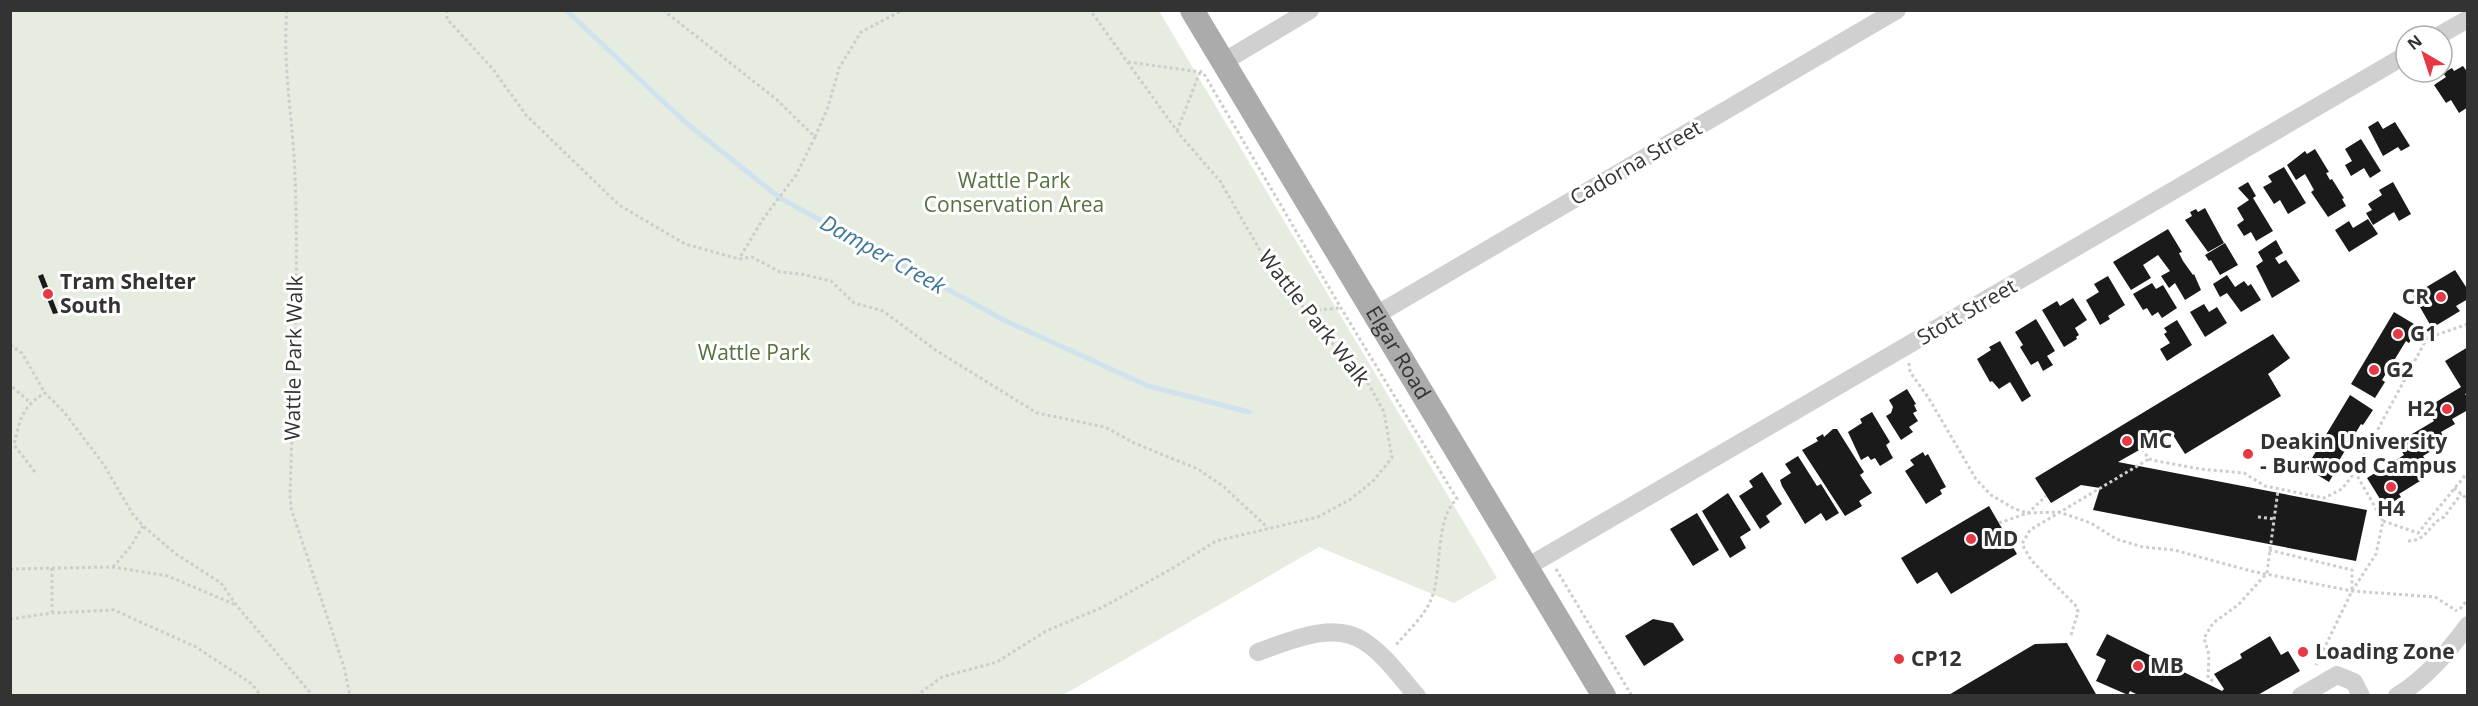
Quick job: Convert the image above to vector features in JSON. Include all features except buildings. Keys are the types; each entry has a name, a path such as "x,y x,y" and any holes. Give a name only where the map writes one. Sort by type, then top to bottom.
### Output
{"main road":[{"name":"Elgar Road","path":"1192,10 1208,69 1372,310 1604,696"}],"street":[{"path":"1208,69 1310,10"},
{"name":"Cadorna Street","path":"1372,310 1897,10"},
{"path":"2454,27 2468,19"},
{"name":"Stott Street","path":"1527,567 2394,62"},
{"path":"2409,693 2451,649 2468,625"},
{"path":"1258,652 1305,636 1336,632 1364,641 1384,659 1417,696"},
{"path":"2301,696 2337,675 2354,682 2361,696"}],"path":[{"name":"Wattle Park Walk","path":"288,10 289,86 295,173 296,306 291,508 344,667 350,696"},
{"path":"447,10 447,19 492,68 526,115 619,206 685,244 739,259 752,258 780,272 831,281 854,303 883,311 912,330 937,351 1037,413 1105,427 1134,443 1198,469 1224,487 1268,528"},
{"path":"663,10 776,99 814,137"},
{"path":"739,259 763,219 796,175 828,106 839,68 861,32 903,10"},
{"name":"Wattle Park Walk","path":"916,696 942,678 998,662 1046,631 1103,607 1216,541 1318,517 1351,499 1373,481 1392,458 1383,412 1363,374 1330,341 1265,260 1220,182 1177,131 1090,10"},
{"path":"1128,62 1208,69"},
{"path":"1177,131 1208,69"},
{"path":"1208,69 1341,308 1457,499 1447,508 1439,569 1430,603 1384,659"},
{"path":"1306,311 1341,308 1372,310"},
{"path":"2071,635 2078,607 2031,560 2022,544 2030,530 2149,459 2200,469 2244,473 2265,486 2324,498 2342,489 2355,472 2427,338 2468,324"},
{"path":"10,345 22,353 45,393 64,412 104,465 132,513 143,526 176,554 220,583 313,696"},
{"path":"1908,346 1910,372 1928,397 1976,479 1984,489 2001,502 2028,513"},
{"path":"10,382 11,386 30,402"},
{"path":"35,472 14,445 21,417 30,402 45,393"},
{"path":"2142,449 2149,459"},
{"path":"2355,472 2383,521 2418,533 2468,472"},
{"path":"2454,488 2468,504"},
{"path":"2213,681 2208,678 2209,655 2204,638 2212,623 2238,605 2267,573 2278,490"},
{"path":"2408,541 2417,541 2424,537 2440,518 2444,517 2461,494"},
{"path":"2028,513 2046,495"},
{"path":"1999,524 2028,513 2059,512 2091,523 2114,538 2143,548 2174,550 2352,591 2435,597 2458,612 2468,599"},
{"path":"2258,517 2275,519"},
{"path":"2314,670 2352,591 2376,554 2383,521"},
{"path":"113,567 131,546 143,526"},
{"path":"2269,550 2352,570 2352,591"},
{"path":"1547,555 1632,696"},
{"path":"10,569 113,567 168,576 237,606"},
{"path":"52,568 52,613"},
{"path":"10,619 52,613 114,610 196,646 252,684 261,696"}],"green space":[{"name":"Wattle Park","path":"10,11 1159,11 1497,578 1454,603 1319,547 1063,695 11,695"}],"waterway":[{"name":"Damper Creek","path":"566,10 685,122 780,198 1004,320 1148,386 1249,412"}],"place":[{"name":"Tram Shelter South","path":"48,294"},
{"name":"CR","path":"2441,297"},
{"name":"G1","path":"2398,334"},
{"name":"G2","path":"2374,370"},
{"name":"H2","path":"2447,409"},
{"name":"MC","path":"2127,441"},
{"name":"Deakin University - Burwood Campus","path":"2248,454"},
{"name":"H4","path":"2391,487"},
{"name":"MD","path":"1971,539"},
{"name":"Loading Zone","path":"2303,652"},
{"name":"CP12","path":"1899,659"},
{"name":"MB","path":"2138,666"}],"park label":[{"name":"Wattle Park Conservation Area","path":"1014,193"}]}
